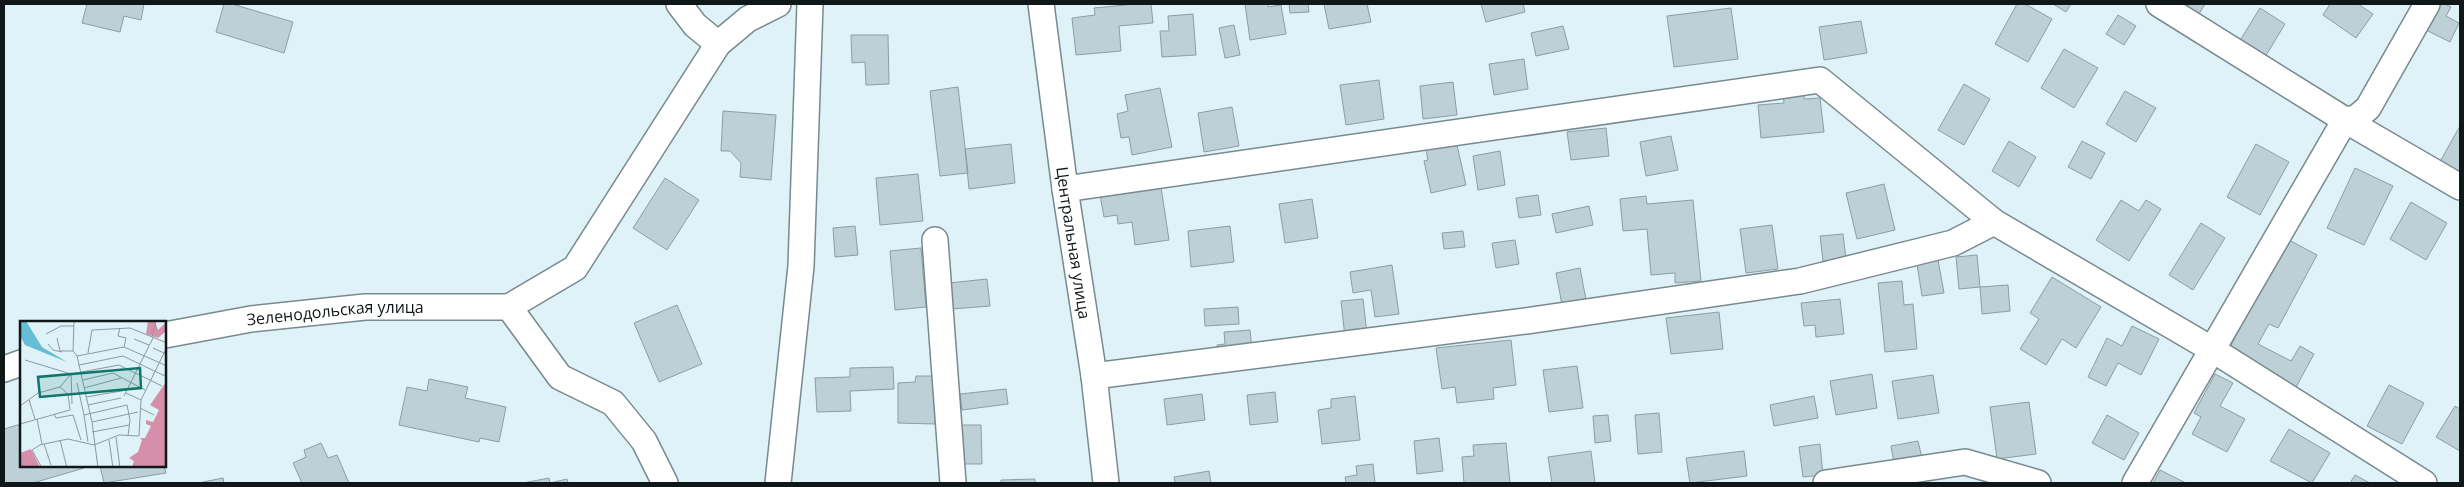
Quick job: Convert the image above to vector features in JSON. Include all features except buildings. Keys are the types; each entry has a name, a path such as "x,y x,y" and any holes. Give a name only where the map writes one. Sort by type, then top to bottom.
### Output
{"street":[{"path":"679,4 695,25 718,44"},
{"path":"665,483 644,441 613,403 560,378 509,307 574,268 718,44 748,19 778,4"},
{"path":"778,483 801,266 810,4"},
{"name":"Центральная улица","path":"1042,4 1065,189 1094,376 1106,483"},
{"path":"2159,4 2345,120 2460,187"},
{"path":"2135,483 2345,120 2356,118 2368,108 2427,4"},
{"path":"1065,189 1820,80 1994,222 2213,350 2424,483"},
{"path":"1094,376 1526,321 1800,281 1952,243 1994,222"},
{"path":"935,240 953,483"},
{"name":"Зеленодольская улица","path":"166,335 251,319 365,307 509,307"},
{"path":"4,369 20,363"},
{"path":"1826,483 1965,462 2038,483"}]}
